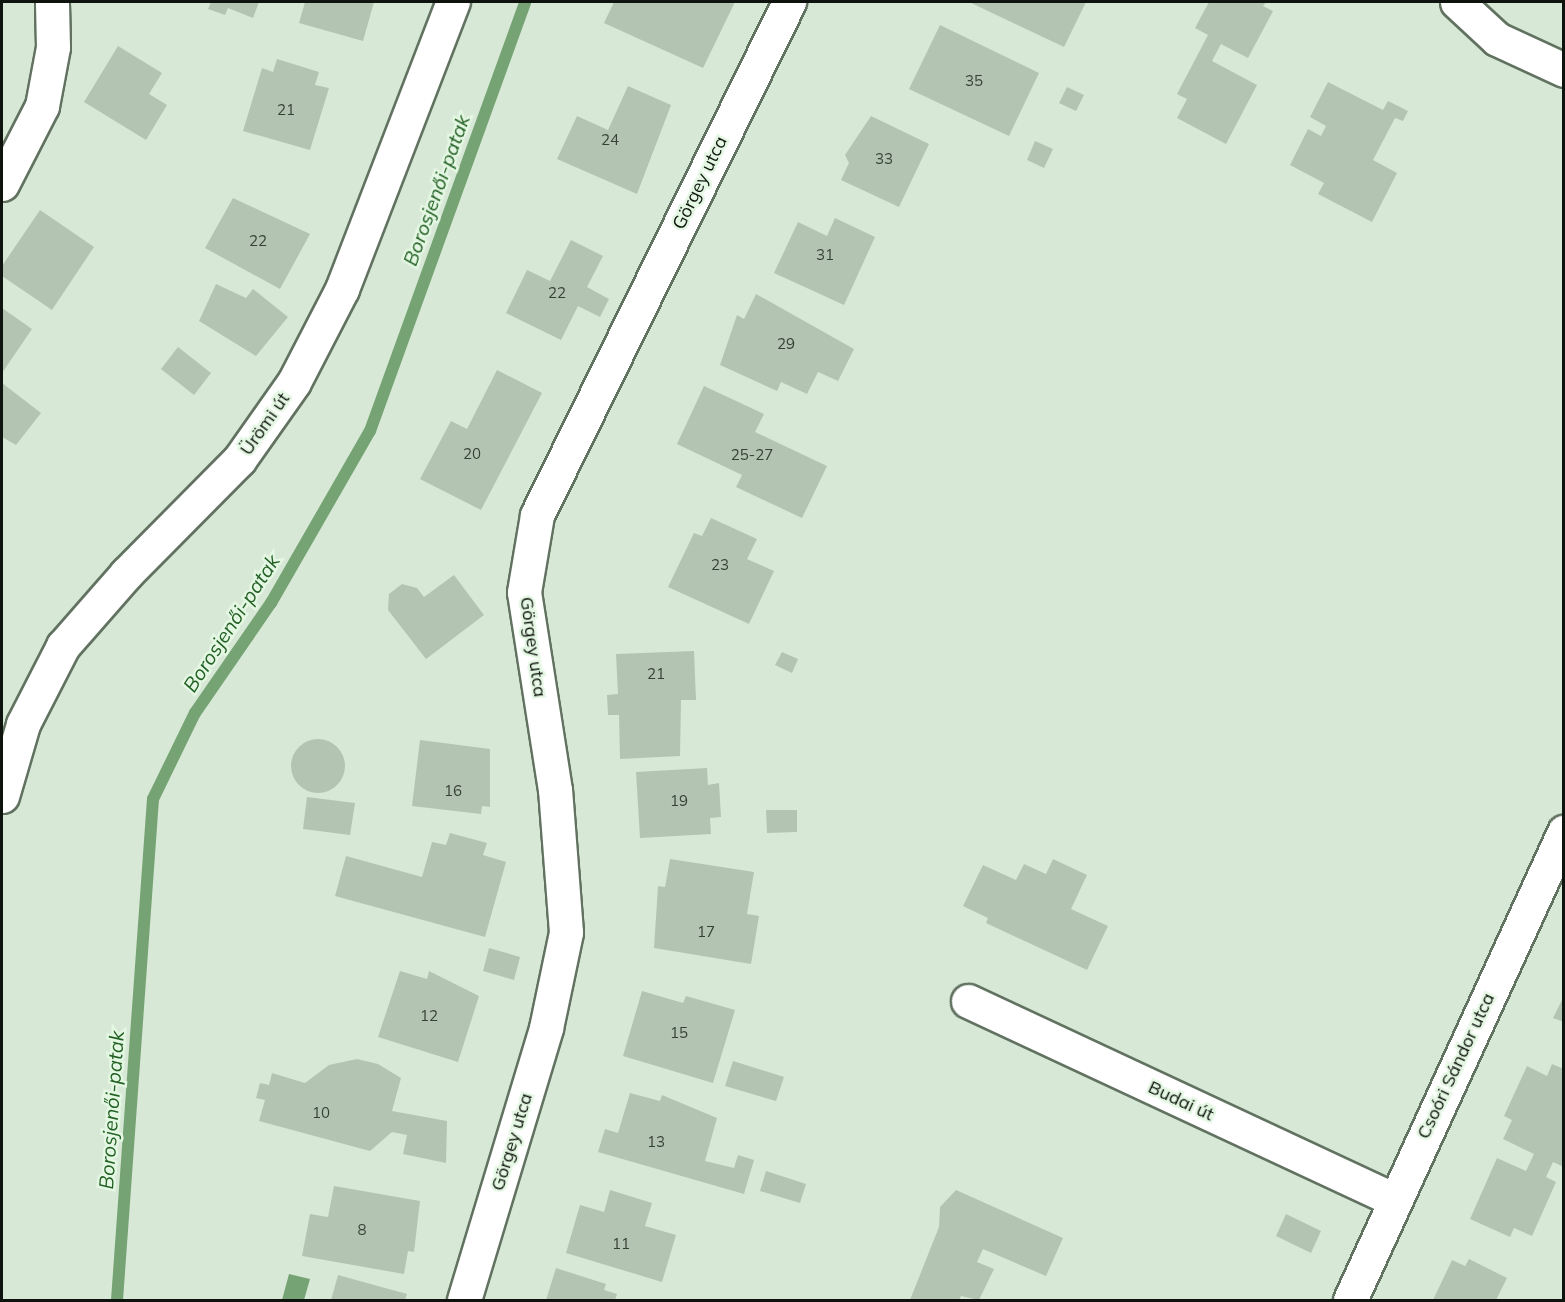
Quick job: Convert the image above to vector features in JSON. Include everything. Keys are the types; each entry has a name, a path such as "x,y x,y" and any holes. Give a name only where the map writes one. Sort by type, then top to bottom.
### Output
{"street":[{"path":"2,184 42,105 53,47 52,2"},
{"name":"Ürömi út","path":"2,796 23,724 63,646 126,574 238,460 294,382 342,289 453,2"},
{"name":"Görgey utca","path":"464,1300 546,1028 566,932 555,790 524,592 537,515 789,2"},
{"path":"1458,2 1497,39 1563,70"},
{"name":"Csoóri Sándor utca","path":"1350,1300 1563,832"},
{"name":"Budai út","path":"969,1001 1395,1200"}],"shaded area":[{"path":"289,1274 310,1279 304,1300 282,1300"}],"building":[{"path":"211,2 259,2 253,18 228,8 225,15 208,9"},
{"path":"305,2 374,2 363,41 299,23"},
{"path":"614,2 735,2 703,68 604,23"},
{"path":"969,2 1086,2 1064,47"},
{"path":"1209,2 1266,2 1263,6 1273,11 1248,58 1221,44 1212,61 1257,85 1226,144 1177,118 1187,99 1177,94 1208,35 1195,28"},
{"path":"940,25 1039,73 1009,136 909,89"},
{"path":"118,46 162,73 149,94 167,105 146,140 84,102"},
{"path":"277,59 319,72 315,85 329,88 310,150 243,131 262,68 273,72"},
{"path":"1328,82 1383,110 1388,101 1408,111 1403,121 1395,118 1373,160 1397,173 1372,222 1318,194 1324,183 1290,165 1308,129 1321,136 1326,126 1310,117"},
{"path":"628,86 671,105 637,194 557,159 577,116 608,130"},
{"path":"1067,87 1084,95 1076,111 1059,103"},
{"path":"871,116 929,144 899,207 841,180 849,163 845,155"},
{"path":"1035,141 1053,149 1044,168 1027,160"},
{"path":"233,198 310,234 280,289 205,248"},
{"path":"40,210 94,247 52,310 2,276 2,266"},
{"path":"835,218 875,237 844,305 774,273 798,222 827,236"},
{"path":"571,240 603,256 587,287 609,299 600,317 578,306 561,340 506,313 527,270 550,281"},
{"path":"216,284 246,298 253,289 288,317 256,356 199,321"},
{"path":"756,294 854,349 838,381 818,372 807,394 781,382 777,391 720,365 737,315 744,319"},
{"path":"2,308 32,329 2,373"},
{"path":"178,347 211,373 194,395 161,369"},
{"path":"497,370 542,393 481,510 420,479 451,421 467,429"},
{"path":"2,383 41,413 16,445 2,437"},
{"path":"704,386 764,414 755,432 827,466 802,518 736,487 742,475 677,444"},
{"path":"711,518 757,539 747,559 774,571 749,624 668,587 694,533 702,536"},
{"path":"454,575 484,615 426,659 388,610 389,594 402,584 417,588 424,597"},
{"path":"694,651 696,700 681,700 680,756 620,759 619,715 608,715 607,695 618,694 616,654"},
{"path":"782,652 798,659 792,673 775,665"},
{"path":"313,739 323,739 337,747 343,756 345,766 343,776 337,785 323,793 313,793 296,781 291,771 291,761 303,744"},
{"path":"420,740 490,749 490,807 482,806 481,814 412,806"},
{"path":"707,768 708,785 719,783 721,817 710,818 711,834 640,838 636,772"},
{"path":"307,797 355,803 350,835 303,829"},
{"path":"766,810 797,810 797,832 767,833"},
{"path":"450,833 487,843 483,855 506,862 485,937 335,896 346,856 422,877 432,842 446,845"},
{"path":"670,859 754,872 747,914 759,916 751,964 654,948 658,886 665,887"},
{"path":"1053,859 1087,875 1071,909 1108,926 1087,970 986,923 988,918 963,906 983,865 1016,880 1024,864 1046,874"},
{"path":"489,948 520,957 514,980 483,971"},
{"path":"400,971 427,979 429,971 479,996 458,1062 378,1037"},
{"path":"642,991 683,1003 686,996 735,1010 713,1083 623,1056"},
{"path":"1564,996 1564,1022 1553,1018"},
{"path":"357,1059 378,1064 401,1078 392,1111 447,1121 446,1163 403,1154 407,1135 392,1132 370,1151 259,1121 265,1100 256,1098 260,1083 269,1085 272,1073 305,1083 329,1065"},
{"path":"733,1061 784,1077 776,1101 725,1086"},
{"path":"1552,1064 1564,1069 1564,1167 1553,1162 1546,1177 1556,1182 1532,1236 1514,1228 1510,1237 1470,1219 1497,1158 1526,1171 1534,1154 1503,1139 1512,1120 1504,1116 1527,1066 1547,1076"},
{"path":"630,1093 660,1101 662,1095 717,1118 705,1161 734,1168 738,1155 754,1160 744,1194 598,1152 605,1129 618,1133"},
{"path":"766,1171 806,1184 800,1203 760,1191"},
{"path":"334,1186 420,1201 414,1252 408,1251 404,1274 302,1256 310,1214 328,1217"},
{"path":"610,1190 652,1203 645,1226 676,1235 662,1282 566,1253 580,1205 604,1212"},
{"path":"956,1190 1063,1238 1046,1276 983,1249 977,1262 994,1269 979,1300 961,1296 959,1300 910,1300 939,1227 940,1207"},
{"path":"1286,1214 1321,1231 1311,1253 1276,1236"},
{"path":"1469,1259 1507,1278 1496,1300 1433,1300 1452,1260 1465,1266"},
{"path":"556,1268 606,1284 604,1290 617,1294 615,1300 546,1300"},
{"path":"338,1275 407,1294 405,1300 331,1300"}],"waterway":[{"name":"Borosjenői-patak","path":"117,1300 153,799 195,713 271,603 370,431 525,2"}]}
